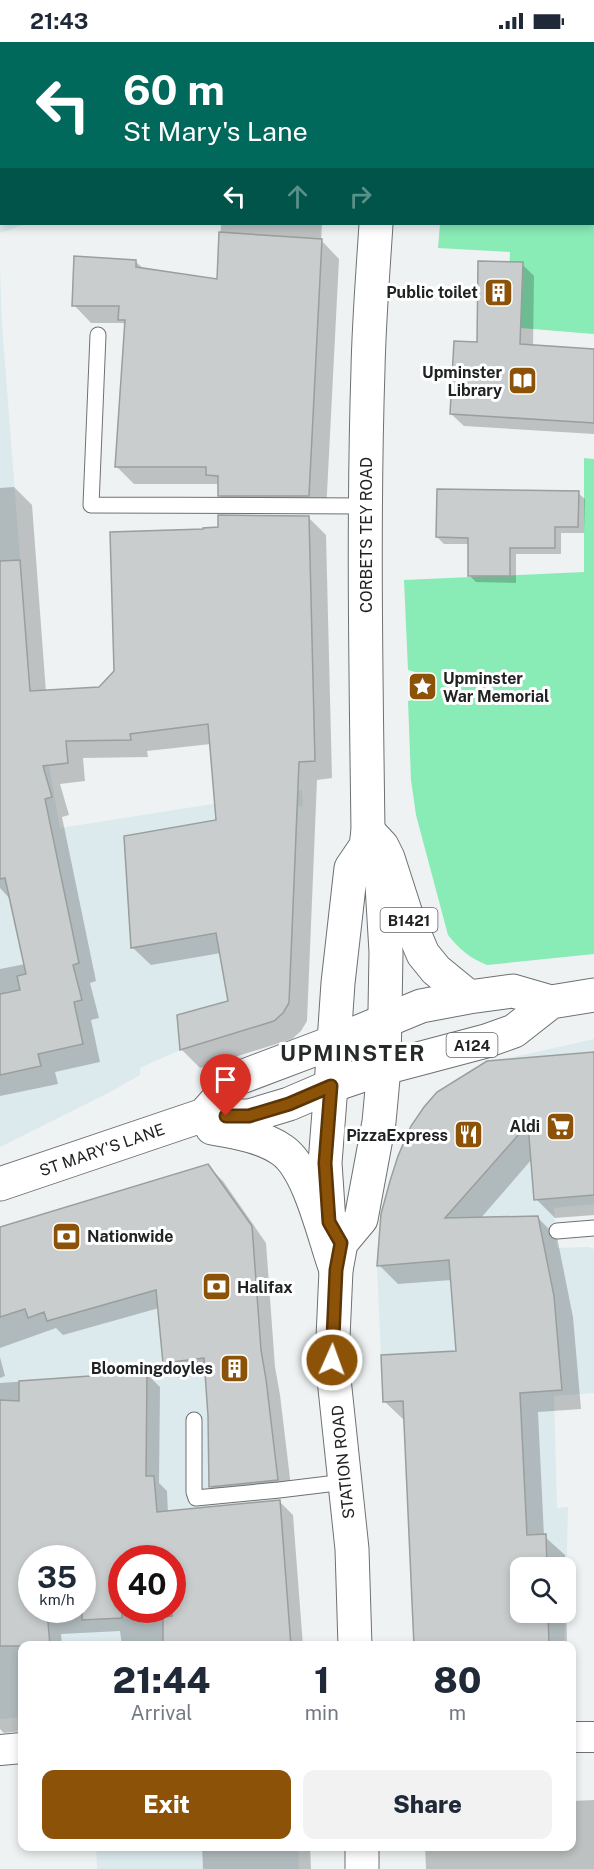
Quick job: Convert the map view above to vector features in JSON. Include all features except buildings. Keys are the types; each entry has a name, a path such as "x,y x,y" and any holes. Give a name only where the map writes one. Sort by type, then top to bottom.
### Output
{"main road":[{"name":"CORBETS TEY ROAD","path":"367,839 365,605 368,368 376,225"},
{"name":"B1421","path":"367,839 382,846 388,858 406,914 423,954 436,970 469,997"},
{"name":"B1421","path":"367,839 381,868 386,952 386,1021"},
{"path":"334,1042 351,868 367,839"},
{"path":"469,997 513,991 551,1002"},
{"name":"ST MARY'S LANE","path":"0,1184 194,1119 249,1116 289,1104 331,1086 384,1068 486,1041 514,1031 551,1002 594,995"},
{"name":"ST MARY'S LANE","path":"194,1119 236,1080 421,1006 469,997"},
{"path":"338,1256 361,1219 378,1122 386,1021"},
{"name":"STATION ROAD","path":"334,1042 325,1163 329,1222 338,1256 332,1360 352,1549 355,1641"},
{"path":"194,1119 253,1136 282,1149 296,1163 338,1256"},
{"path":"362,1851 362,1869"}],"street":[{"path":"576,1737 594,1737"},
{"path":"0,1750 18,1748"}],"lane":[{"path":"98,335 91,505 366,506"},
{"path":"557,1231 594,1228"},
{"path":"194,1420 194,1492 196,1498 279,1491 345,1482"}],"shaded area":[{"path":"0,225 22,225 0,233"},
{"path":"0,268 2,325 33,726 42,725 60,828 302,790 303,806 298,807 289,1003 283,1013 274,1021 180,1050 140,1068 140,1075 112,1091 0,1147"},
{"path":"594,1039 594,1204 554,1208 557,1248 589,1247 594,1249 594,1393 554,1396 557,1508 568,1507 567,1557 510,1557 510,1623 565,1623 564,1641 414,1641 403,1402 383,1402 377,1266 382,1209 398,1156 411,1126 482,1064"},
{"path":"187,1171 220,1180 252,1226 261,1350 279,1490 291,1641 18,1641 18,1717 0,1719 0,1227"},
{"path":"96,1851 298,1851 299,1869 97,1869"}],"green space":[{"path":"440,225 594,225 594,334 507,327 510,252 438,248"},
{"path":"584,458 594,459 594,954 487,965 466,953 448,935 416,815 411,780 408,701 426,697 426,675 408,670 404,580 584,572"}],"place":[{"name":"Public toilet","path":"499,292"},
{"name":"Upminster Library","path":"523,381"},
{"name":"Upminster War Memorial","path":"422,687"},
{"name":"Aldi","path":"561,1126"},
{"name":"PizzaExpress","path":"469,1135"},
{"name":"Nationwide","path":"66,1236"},
{"name":"Halifax","path":"216,1287"},
{"name":"Bloomingdoyles","path":"234,1368"}],"district":[{"name":"UPMINSTER","path":"353,1053"}],"route":[{"path":"226,1116 249,1116 289,1104 331,1086 325,1163 329,1222 341,1243 336,1270 332,1360"}]}
